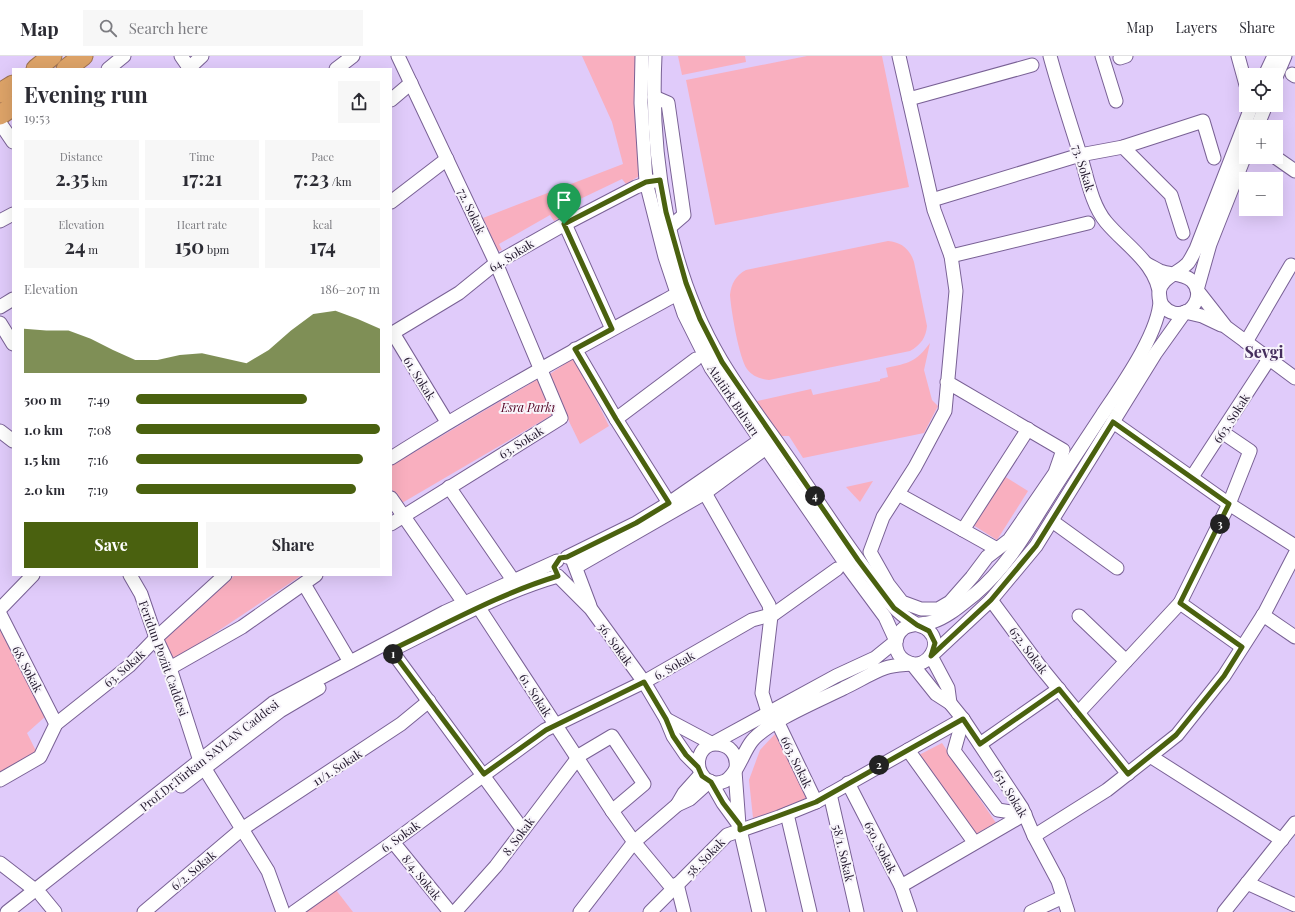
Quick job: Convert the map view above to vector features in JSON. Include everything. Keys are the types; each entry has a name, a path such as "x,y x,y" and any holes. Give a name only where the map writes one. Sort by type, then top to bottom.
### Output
{"highway":[{"path":"36,68 52,56"},
{"path":"0,93 12,86"},
{"path":"0,115 12,107"}],"street":[{"path":"33,56 35,68"},
{"path":"109,68 124,56"},
{"path":"181,56 188,68"},
{"path":"190,68 202,56"},
{"path":"337,68 353,56"},
{"name":"72. Sokak","path":"398,56 496,263 539,368"},
{"name":"Atatürk Bulvarı","path":"642,56 641,103 646,182 665,257 677,294 696,341 711,368 769,440 894,608 917,625 929,631 933,636 934,650 931,656"},
{"name":"Atatürk Bulvarı","path":"655,56 654,97 660,180 670,227 686,283 700,319 722,362 769,440 848,567 885,617 896,641 898,653 906,662 912,664 936,694 950,703"},
{"path":"899,56 932,200 951,256 956,290 945,411 915,467 883,517 870,552 888,584 902,602 921,609 938,609 950,602 988,557 1009,540 1069,453 1117,394 1150,337 1157,316 1160,299 1160,287 1188,263 1196,249 1249,112"},
{"name":"73. Sokak","path":"1050,56 1077,156 1091,193 1104,220 1147,264"},
{"path":"1102,56 1116,101"},
{"path":"1238,56 1241,68"},
{"path":"1269,68 1274,56"},
{"path":"1280,68 1285,56"},
{"path":"909,99 1032,65"},
{"path":"392,99 411,83"},
{"path":"654,97 668,103 684,215 670,227"},
{"path":"932,200 1077,156 1123,147 1203,121 1214,158"},
{"path":"0,123 12,141"},
{"path":"1123,147 1171,195 1183,233"},
{"path":"392,201 448,159"},
{"path":"1283,163 1295,171"},
{"path":"1069,453 1004,566 977,592 952,612 934,622 906,627 901,631 896,641 875,658 773,717 752,740 735,770 724,782 705,776 698,760 701,752 714,744 773,717 883,669 923,662 991,600 1036,546 1155,354 1185,312 1194,306 1198,296 1197,290 1210,244 1242,164"},
{"name":"64. Sokak","path":"392,334 459,292 496,263 564,224 646,182 660,180"},
{"path":"0,221 12,215"},
{"path":"951,256 1088,223"},
{"path":"564,224 612,329"},
{"path":"1246,342 1294,263"},
{"path":"1147,264 1161,271 1174,275 1186,276 1191,280 1226,327"},
{"path":"1147,264 1162,304 1169,311 1174,313 1185,312 1202,316 1226,327 1295,378"},
{"path":"392,457 447,422 539,368 677,294"},
{"path":"0,307 12,300"},
{"path":"0,323 12,342"},
{"name":"61. Sokak","path":"392,334 447,422"},
{"path":"575,349 616,419 669,503"},
{"path":"616,419 696,359"},
{"name":"663. Sokak","path":"1192,477 1269,359"},
{"name":"63. Sokak","path":"392,523 561,418 539,368"},
{"path":"947,382 1069,453"},
{"path":"1113,422 1229,504 1295,546"},
{"path":"962,530 1028,429"},
{"path":"0,431 12,440"},
{"path":"1078,713 1180,603 1229,504 1250,451 1222,432"},
{"path":"559,577 570,578 576,569 705,493 769,440"},
{"name":"Prof.Dr.Türkan SAYLAN Caddesi","path":"7,912 38,893 202,765 273,703 464,603 562,559 636,523 769,440"},
{"path":"449,487 513,580"},
{"path":"705,493 767,598 771,616"},
{"path":"898,494 997,549"},
{"path":"392,499 464,603"},
{"path":"1052,520 1117,568"},
{"path":"1034,836 1107,790 1176,735 1224,676 1263,615 1295,554"},
{"path":"562,559 573,561 591,609 554,570 562,559"},
{"name":"6. Sokak","path":"294,912 394,842 484,774 546,730 644,682 752,620 771,616 837,569"},
{"path":"0,610 32,576"},
{"name":"Feridun Pozüt Caddesi","path":"131,576 141,594 156,638 170,668 202,765 268,871 283,912"},
{"name":"63. Sokak","path":"56,724 129,666 156,638 224,576"},
{"path":"170,668 242,627 315,576"},
{"name":"Prof.Dr.Türkan SAYLAN Caddesi","path":"202,765 280,711 327,683 391,650 479,608 542,581 559,577"},
{"path":"304,584 350,662"},
{"name":"652. Sokak","path":"991,600 1059,689 1128,774"},
{"path":"1180,603 1242,647"},
{"name":"61. Sokak","path":"479,608 612,811 634,842 675,886"},
{"name":"56. Sokak","path":"591,609 644,682 666,719 673,736 686,755 705,776 740,828"},
{"name":"68. Sokak","path":"0,614 56,724"},
{"path":"1263,615 1295,637"},
{"name":"663. Sokak","path":"771,616 762,693 816,802 963,719"},
{"path":"1079,616 1126,661"},
{"path":"391,650 484,774 523,830"},
{"path":"931,656 948,688 950,703"},
{"path":"980,744 1059,689"},
{"name":"11/1. Sokak","path":"242,829 401,724 429,701"},
{"name":"651. Sokak","path":"950,703 980,744 1025,814 1034,836 1058,881 1068,912"},
{"path":"666,719 714,744 723,745 733,752 736,760 735,770"},
{"path":"963,719 954,751 998,810 1025,814"},
{"path":"0,780 40,757 56,724"},
{"name":"8. Sokak","path":"455,912 496,866 578,758 612,736 644,784 612,811"},
{"path":"908,750 974,842"},
{"path":"1150,756 1282,840"},
{"name":"56. Sokak","path":"735,770 740,828 759,912"},
{"path":"580,912 634,842 677,805 690,799 705,776"},
{"name":"650. Sokak","path":"848,784 901,886 910,912"},
{"name":"58/1. Sokak","path":"830,794 857,912"},
{"name":"58. Sokak","path":"650,912 727,835 740,828 787,814 816,802"},
{"path":"787,814 810,912"},
{"path":"901,886 974,842 1025,814"},
{"path":"1224,912 1295,823"},
{"name":"6/2. Sokak","path":"144,912 242,829"},
{"name":"8/4. Sokak","path":"394,842 450,912"},
{"path":"0,863 38,893 55,912"},
{"path":"1247,883 1295,905"},
{"path":"675,886 684,912"},
{"name":"Prof.Dr.Türkan SAYLAN Caddesi","path":"20,912 38,893"},
{"path":"1031,912 1063,897"}],"green space":[{"path":"582,56 635,56 641,175 626,184 622,179 576,201 579,207 554,221 550,215 499,244 502,250 498,251 483,218 623,164 612,122"},
{"path":"678,56 745,56 746,62 682,75"},
{"path":"807,56 882,56 909,187 715,225 686,80"},
{"path":"888,241 897,243 904,247 910,253 914,262 927,326 924,337 917,346 910,351 769,380 756,377 751,374 744,363 738,345 730,295 735,280 739,274 746,270"},
{"path":"930,343 924,370 932,400 938,406 924,433 803,458 789,436 777,436 753,402 811,389 813,395 880,381 880,379 888,377 886,368 911,361 916,358"},
{"path":"575,357 609,426 580,444 547,376"},
{"name":"Esra Parkı","path":"538,379 552,415 402,503 392,489 392,465"},
{"path":"1004,476 1028,491 997,540 973,525"},
{"path":"873,481 860,502 846,487"},
{"path":"234,576 300,576 173,661 163,641"},
{"path":"0,627 47,715 27,733 37,753 0,774"},
{"path":"775,734 808,798 798,805 753,818 749,780 760,750"},
{"path":"942,743 996,823 972,836 919,755"},
{"path":"336,890 353,912 305,912"}],"district":[{"name":"Sevgi","path":"1264,351"}],"route":[{"path":"660,180 666,212 686,283 700,319 722,362 858,560 894,608 917,625 924,627 933,636 935,643 931,656 991,600 1036,546 1113,422 1229,504 1180,603 1242,647 1224,676 1176,735 1128,774 1059,689 980,744 963,719 882,763 816,802 779,817 740,830 740,825 723,803 711,782 702,776 698,767 686,755 673,736 666,719 644,682 546,730 484,774 391,650 479,608 542,581 558,576 554,570 554,567 560,558 567,557 636,523 669,503 616,419 575,349 612,329 564,224 646,182 660,180"}]}
